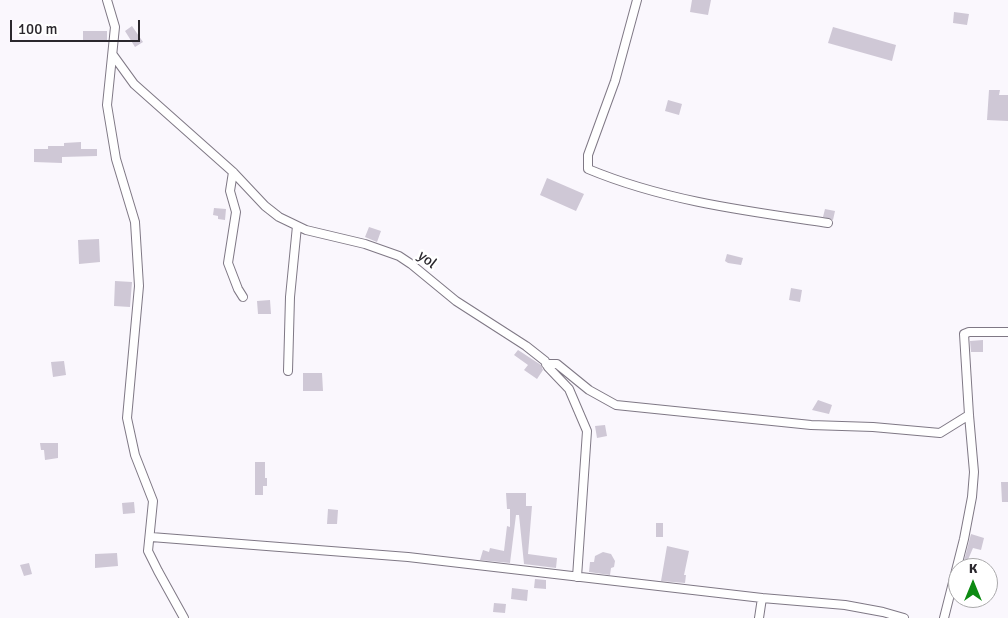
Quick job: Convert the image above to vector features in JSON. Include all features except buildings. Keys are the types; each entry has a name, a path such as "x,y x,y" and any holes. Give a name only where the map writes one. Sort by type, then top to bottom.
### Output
{"street":[{"path":"107,0 115,27 107,105 116,159 135,222 139,286 127,418 135,455 153,501 151,537 148,550 184,618"},
{"path":"637,0 615,80 588,155 588,170 621,183 679,199 828,223"},
{"name":"yol","path":"112,55 134,84 233,172 279,218 306,230 365,244 399,256 456,302 526,346 569,388 587,431 577,577"},
{"path":"233,172 230,190 236,212 228,263 243,297"},
{"path":"288,371 290,297 297,226"},
{"path":"944,618 964,539 972,497 974,472 968,415 964,334 969,332 1008,332"},
{"path":"546,364 557,364 589,390 616,405 811,425 873,427 940,433 968,415"},
{"path":"151,537 408,556 762,598 845,604 904,618"},
{"path":"759,618 762,598"}]}
